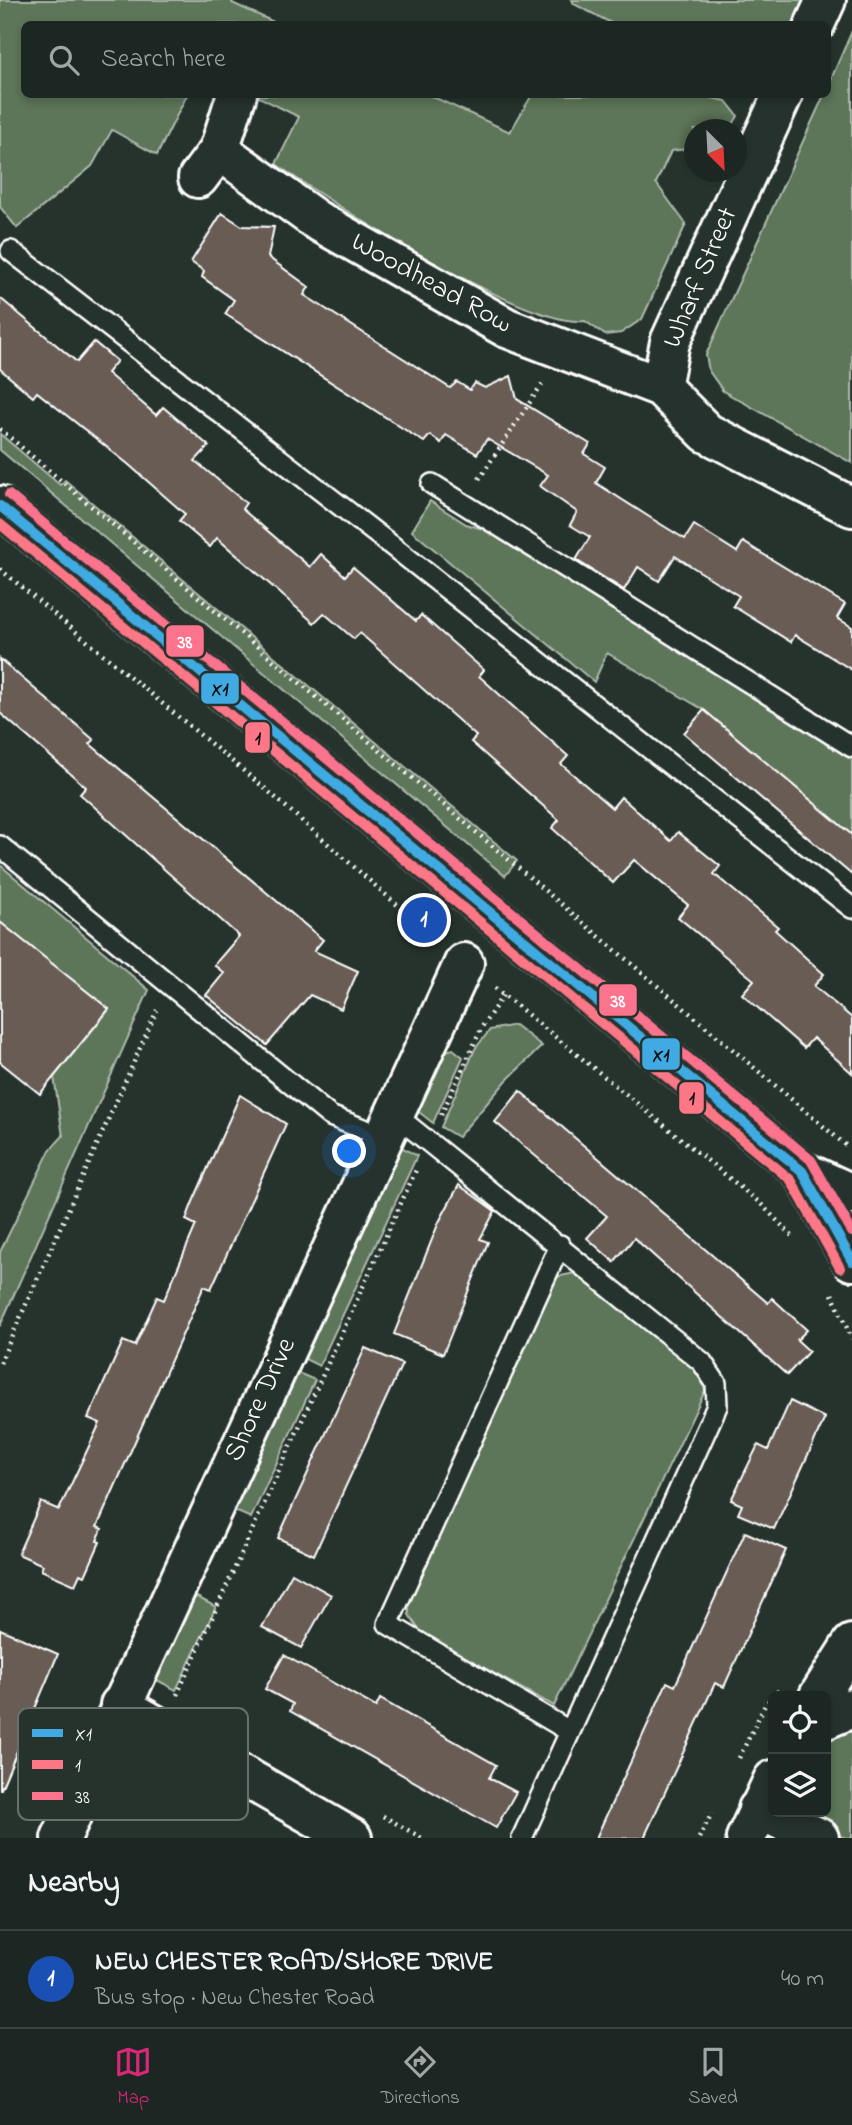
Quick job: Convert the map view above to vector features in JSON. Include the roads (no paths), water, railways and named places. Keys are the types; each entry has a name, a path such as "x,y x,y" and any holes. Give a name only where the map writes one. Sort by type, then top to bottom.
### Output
{"main road":[{"path":"816,21 826,0"},
{"name":"Woodhead Row","path":"235,98 208,164 316,220 507,328 661,387"},
{"name":"Wharf Street","path":"661,387 670,342 781,98"},
{"path":"661,387 707,433 852,507"},
{"path":"0,506 802,1171 852,1194"},
{"name":"Shore Drive","path":"119,1708 464,963"},
{"path":"802,1171 852,1261"},
{"path":"822,1691 852,1644"},
{"path":"127,1690 154,1708"},
{"path":"831,1717 852,1708"},
{"path":"248,1771 344,1836"},
{"path":"759,1809 819,1838"},
{"name":"Shore Drive","path":"61,1838 69,1820"}],"lane":[{"path":"11,251 391,544 852,908"},
{"path":"432,484 852,747"},
{"path":"0,846 330,1116 389,1126 429,1142 702,1362 716,1383 717,1406 522,1838"},
{"path":"560,1245 388,1625 569,1731"}],"place":[{"name":"NEW CHESTER ROAD/SHORE DRIVE","path":"424,920"}]}
